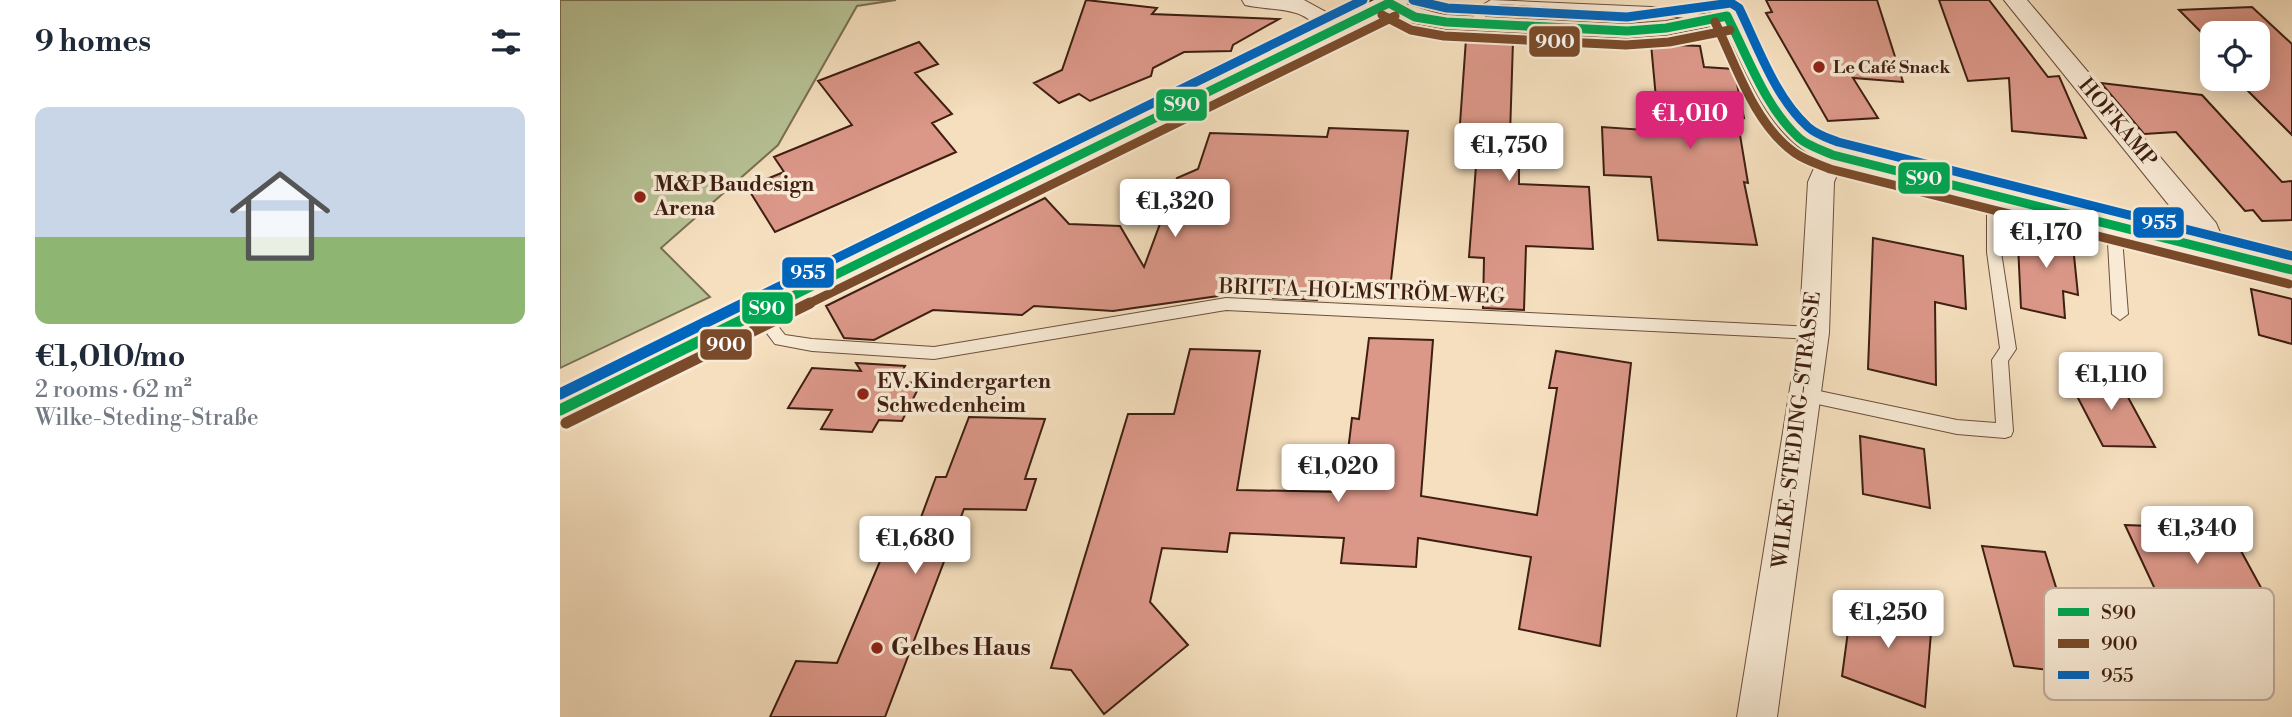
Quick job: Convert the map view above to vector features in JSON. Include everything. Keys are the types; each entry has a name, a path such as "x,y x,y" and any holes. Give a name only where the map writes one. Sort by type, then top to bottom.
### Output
{"street":[{"path":"1253,0 1476,24 1627,31 1720,12 1799,138 1833,155 2292,270"},
{"name":"HOFKAMP","path":"2015,0 2206,230 2211,249"},
{"path":"560,410 1372,12"},
{"name":"WILKE-STEDING-STRASSE","path":"1757,717 1814,333 1821,182 1833,155"}],"lane":[{"path":"1805,395 1957,428 2005,431 2000,360 2008,349 1994,252 1994,195"},
{"path":"2114,225 2120,314"},
{"name":"BRITTA-HOLMSTRÖM-WEG","path":"758,311 780,340 812,345 934,353 1226,304 1814,333"}],"green space":[{"name":"M&P Baudesign Arena","path":"560,0 896,0 857,6 778,145 661,248 710,297 560,368"}],"building":[{"path":"1086,0 1157,8 1152,14 1279,19 1233,45 1231,51 1184,52 1153,68 1151,76 1090,101 1079,94 1059,103 1034,83 1062,70"},
{"path":"1766,0 1877,0 1903,82 1853,78 1878,118 1828,121 1766,13 1772,12"},
{"path":"1939,0 1989,0 2048,77 2059,76 2086,138 2012,131 2009,78 1968,81"},
{"path":"2252,7 2267,21 2200,21 2200,31 2179,10"},
{"path":"2270,24 2292,44 2292,135 2248,91 2270,91"},
{"path":"1466,39 1513,41 1510,135 1519,135 1519,184 1589,187 1593,249 1526,246 1524,310 1483,308 1484,258 1469,257 1476,166 1457,166"},
{"path":"919,42 938,64 915,73 952,114 932,123 956,152 775,232 747,187 784,172 774,157 852,125 818,81"},
{"path":"1651,44 1700,46 1704,67 1734,69 1744,118 1737,117 1748,183 1744,182 1757,245 1658,240 1651,177 1604,175 1602,127 1659,131"},
{"path":"2101,83 2202,95 2282,182 2292,181 2292,220 2262,221 2253,210 2245,211 2176,132 2144,134"},
{"path":"1329,128 1408,131 1390,289 1322,286 1317,300 1273,298 1266,286 1224,280 1218,296 1113,311 1034,306 1022,315 933,310 874,340 844,338 826,306 1045,198 1069,224 1120,226 1144,267 1177,178 1198,169 1210,133 1327,137"},
{"path":"2017,224 2072,236 2078,295 2063,291 2065,318 2021,308"},
{"path":"1873,238 1963,256 1966,309 1935,302 1936,385 1868,369"},
{"path":"2251,289 2292,299 2292,344 2259,335"},
{"path":"1369,338 1433,340 1421,496 1537,515 1557,388 1549,388 1556,351 1631,363 1600,646 1519,629 1531,557 1418,538 1416,567 1341,563 1344,538 1230,533 1227,552 1162,548 1150,602 1188,645 1104,714 1071,670 1051,668 1128,414 1174,414 1190,349 1260,351 1237,490 1343,492 1352,418 1359,419"},
{"path":"856,363 905,366 896,382 921,383 902,421 879,420 872,432 821,429 832,410 788,408 812,368 861,371"},
{"path":"2067,377 2117,377 2155,447 2103,446"},
{"path":"969,417 1045,419 1025,479 1036,479 1026,510 964,509 885,717 770,717 796,661 837,663 883,554 907,555 936,477 946,477"},
{"path":"1860,436 1924,449 1930,508 1863,494"},
{"path":"2125,525 2229,529 2261,588 2154,588"},
{"path":"1982,546 2045,552 2056,588 2044,588 2044,669 2014,666"},
{"path":"1853,594 1932,620 1925,707 1842,676"}],"transit line":[{"name":"955","path":"560,394 1363,0"},
{"name":"955","path":"1413,0 1447,8 1627,17 1731,3 1739,8 1787,102 1808,127 1822,136 2292,256"},
{"name":"S90","path":"1389,3 1415,17 1446,22 1627,31 1666,28 1727,16"},
{"name":"S90","path":"560,410 1389,3"},
{"name":"900","path":"1382,15 1411,30 1444,36 1626,45 1669,42 1730,30"},
{"name":"900","path":"566,423 1395,16"},
{"name":"S90","path":"1727,16 1777,112 1799,138 1815,148 1833,155 2292,270"},
{"name":"900","path":"1715,22 1767,123 1790,149 1809,160 1830,169 2289,284"}],"place":[{"name":"Le Café Snack","path":"1819,67"},
{"name":"M&P Baudesign Arena","path":"640,197"},
{"name":"EV. Kindergarten Schwedenheim","path":"863,394"},
{"name":"Gelbes Haus","path":"877,648"}]}
